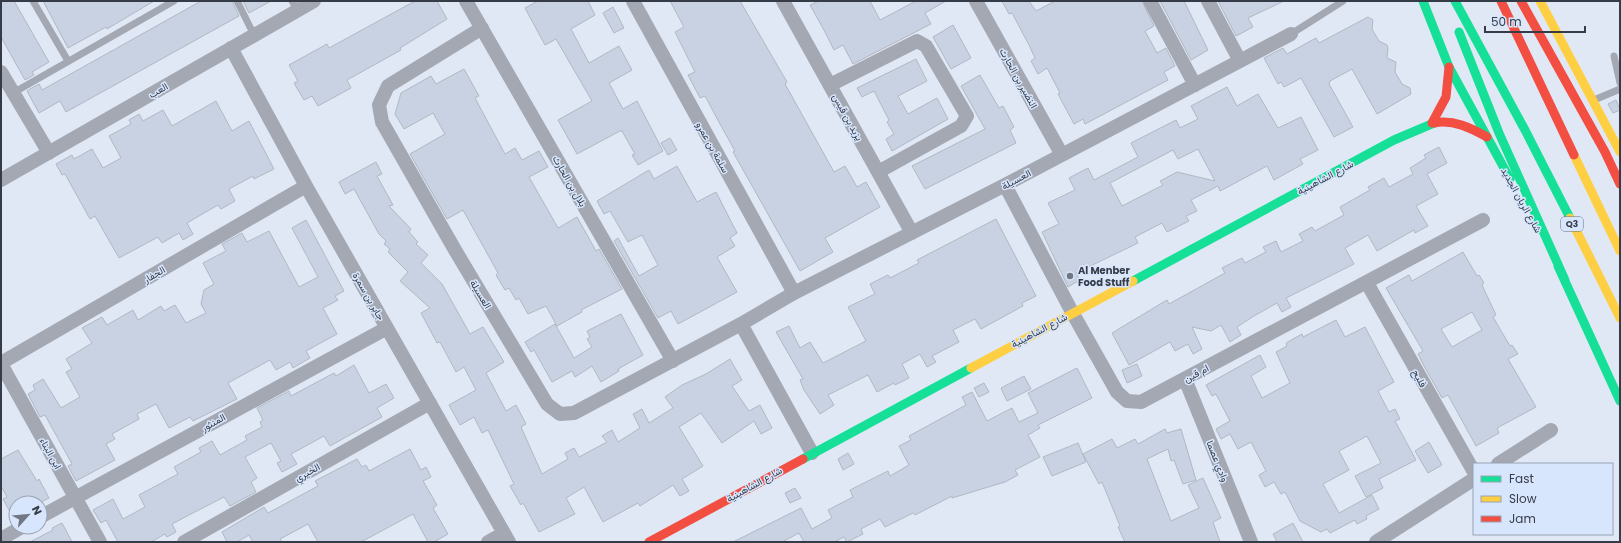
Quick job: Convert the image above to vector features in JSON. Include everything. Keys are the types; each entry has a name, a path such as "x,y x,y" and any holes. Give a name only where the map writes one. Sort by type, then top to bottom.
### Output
{"main road":[{"name":"شارع الريان الجديد","path":"1423,1 1449,67 1566,280 1620,400"},
{"path":"1447,1 1499,133 1566,280"},
{"name":"Q3","path":"1455,1 1525,130 1620,318"},
{"path":"1502,1 1620,251"},
{"path":"1520,1 1605,152 1620,184"},
{"path":"1540,1 1620,152"},
{"path":"1432,123 1443,106 1449,87 1449,67"},
{"name":"شارع الشاهينية","path":"649,542 1072,312 1394,140 1432,123 1461,125 1475,130 1487,137"}],"street":[{"name":"العب","path":"1,180 254,35 295,6 314,1"},
{"name":"بلال بن الحارث","path":"466,1 673,361"},
{"name":"سلمة بن عمرو","path":"633,1 794,293"},
{"name":"يزيد بن قيس","path":"783,1 912,232"},
{"name":"النضير بن الحارث","path":"976,1 1062,155"},
{"path":"1150,1 1194,85"},
{"path":"1208,1 1240,61"},
{"name":"العسيلة","path":"482,28 388,86 379,105 382,122 455,250 547,404 560,414 574,413 673,361 794,293 1006,185 1291,34"},
{"path":"830,86 917,41 926,46 967,116 961,126 878,172"},
{"name":"جابر بن سمرة","path":"231,48 306,186 507,537"},
{"path":"1,72 49,153"},
{"name":"ام قين","path":"1006,185 1072,312 1117,392 1127,401 1141,402 1483,220"},
{"name":"الجفار","path":"1,363 306,186"},
{"name":"فليح","path":"1367,283 1473,470"},
{"path":"740,324 812,453"},
{"name":"المنثور","path":"48,513 387,328"},
{"name":"ابن البناء","path":"1,363 100,542"},
{"name":"وادي عصما","path":"1185,379 1251,542"},
{"name":"الخيري","path":"184,542 430,403"},
{"path":"1500,463 1551,430"},
{"path":"1376,542 1473,480"},
{"path":"488,542 507,537"}],"lane":[{"path":"33,1 68,61"},
{"path":"13,93 174,1"},
{"path":"237,1 254,35"},
{"path":"1291,34 1343,1"},
{"path":"1614,56 1620,84"},
{"path":"1593,100 1620,89"}],"building":[{"path":"1,1 14,1 49,62 32,72 34,75 25,80 1,37"},
{"path":"43,1 154,1 107,29 106,27 68,48"},
{"path":"201,1 232,1 239,16 66,112 60,101 39,113 27,91 39,84 42,90"},
{"path":"243,1 271,1 249,13"},
{"path":"415,1 437,1 447,19 400,48 401,50 347,80 351,88 318,106 312,96 304,100 294,83 298,81 289,65 327,44 329,48"},
{"path":"538,1 588,1 595,15 571,29 589,63 619,46 632,70 609,83 623,109 637,101 663,151 638,165 632,155 635,154 622,131 620,131 577,154 558,120 592,101 556,39 545,45 525,8"},
{"path":"670,1 740,1 787,82 785,84 834,172 845,166 857,187 866,182 880,207 825,238 833,252 800,271 733,152 735,151 705,96 700,98 688,75 695,72 675,32 684,27"},
{"path":"819,1 870,1 880,20 916,1 946,1 925,13 931,24 853,64 843,45 834,50 810,5"},
{"path":"1002,1 1029,1 1036,11 1055,1 1142,1 1154,26 1145,31 1157,53 1166,48 1175,66 1164,72 1168,80 1085,124 1083,119 1074,124 1058,94 1060,93 1047,68 1038,74 1031,61 1035,58 1029,45 1012,13 1009,14"},
{"path":"1160,1 1184,1 1208,50 1191,60"},
{"path":"1218,1 1284,1 1248,18 1253,27 1236,36"},
{"path":"613,7 624,28 614,33 603,13"},
{"path":"1368,17 1373,20 1372,29 1379,41 1387,45 1387,58 1396,62 1395,72 1402,84 1410,88 1411,94 1377,114 1352,69 1330,81 1329,84 1353,127 1334,137 1301,78 1284,87 1281,82 1278,84 1264,58 1283,48 1287,54 1316,38 1319,43"},
{"path":"953,25 971,58 951,69 933,37"},
{"path":"916,59 927,81 898,96 908,114 937,98 948,119 892,151 886,139 894,134 887,122 889,120 874,91 862,97 857,88"},
{"path":"464,69 479,96 475,98 505,154 515,148 522,160 539,151 548,167 529,177 558,228 577,217 596,251 599,249 622,289 581,310 582,312 557,326 546,306 528,314 519,298 516,300 509,288 505,290 496,275 498,273 463,210 447,219 410,154 445,134 433,113 404,129 395,114 401,93 431,76 436,84"},
{"path":"980,75 999,108 1003,106 1014,127 1010,130 1016,143 925,189 912,166 985,129 961,86"},
{"path":"1227,87 1237,106 1258,94 1278,128 1301,117 1318,150 1300,159 1303,164 1274,180 1267,166 1220,191 1218,186 1191,200 1197,211 1186,216 1189,221 1167,232 1162,223 1135,237 1138,243 1076,273 1080,280 1068,287 1042,232 1059,224 1048,203 1075,190 1069,178 1088,168 1094,180 1138,157 1131,143 1176,120 1180,128 1198,119 1191,106","holes":["1198,149 1215,181 1177,172 1160,181 1163,185 1122,206 1110,183 1173,150 1178,159"]},
{"path":"1616,100 1620,110 1613,113 1608,104"},
{"path":"216,101 232,131 249,121 274,169 254,179 253,176 229,189 235,201 221,209 218,205 187,223 193,234 183,240 179,233 162,243 158,237 119,258 95,216 90,219 65,174 62,175 56,164 72,155 74,159 92,149 103,168 121,158 109,136 131,124 129,120 139,114 143,121 163,110 172,126"},
{"path":"670,138 677,150 668,155 661,143"},
{"path":"1439,147 1447,163 1427,174 1438,194 1416,206 1428,226 1415,233 1414,230 1377,251 1368,235 1345,248 1354,264 1286,298 1291,307 1282,312 1277,303 1254,316 1237,327 1241,335 1230,342 1221,325 1211,331 1192,327 1202,349 1193,354 1188,344 1175,351 1170,342 1129,365 1112,333 1167,300 1169,304 1225,273 1222,268 1242,258 1245,263 1266,252 1263,247 1276,241 1281,252 1303,241 1299,234 1312,227 1315,231 1344,215 1340,207 1370,190 1368,187 1384,178 1389,187 1413,174 1410,168 1426,158 1424,155"},
{"path":"376,162 382,174 377,176 393,205 389,206 411,229 409,232 418,242 416,244 428,255 421,263 442,284 470,334 483,327 504,362 486,373 506,411 516,405 526,424 521,427 542,474 568,459 565,453 574,448 579,457 607,442 602,436 612,430 618,442 640,428 633,414 642,409 649,423 673,408 665,397 682,385 706,374 730,359 742,380 732,386 749,411 760,405 772,428 761,434 754,421 722,443 701,413 679,427 703,466 682,479 689,491 680,496 673,485 640,506 638,503 603,522 584,487 566,498 575,514 539,532 523,503 521,505 510,486 514,484 488,430 482,433 474,417 460,425 449,405 476,390 464,367 456,372 440,342 437,343 421,313 430,308 400,281 408,272 388,252 390,249 384,244 386,241 379,234 354,189 345,194 339,182"},
{"path":"677,166 697,202 716,192 737,233 730,238 735,246 717,257 737,292 678,324 671,311 658,318 614,241 618,238 639,276 658,265 642,235 628,242 610,211 604,214 597,201 649,170 654,179"},
{"path":"996,219 1036,296 1022,303 1023,306 981,329 975,319 953,330 959,342 932,356 936,362 927,367 920,354 902,364 909,378 895,385 894,383 877,392 868,375 828,395 834,405 820,414 804,390 800,380 803,379 776,332 789,326 800,348 810,342 823,363 866,341 848,307 875,294 870,284 888,275 890,278 919,263 917,260"},
{"path":"306,220 344,291 335,296 338,300 323,308 337,334 306,351 310,358 293,368 290,362 276,370 270,360 228,383 237,399 193,421 190,417 169,428 156,404 137,414 139,419 112,434 115,439 106,444 115,460 76,481 68,466 72,464 45,415 40,417 28,394 35,390 33,385 43,379 61,408 80,397 66,372 72,369 66,359 92,343 82,328 102,317 107,325 133,310 138,320 161,306 164,311 175,305 186,323 206,313 201,304 204,290 214,284 203,263 226,251 222,244 242,233 247,242 269,231 299,287 318,277 292,228"},
{"path":"1463,252 1477,276 1479,275 1484,283 1482,285 1496,315 1493,317 1510,346 1512,345 1518,354 1508,359 1536,407 1497,428 1499,433 1476,446 1448,395 1442,398 1418,354 1423,351 1386,288 1409,275 1412,281","holes":["1472,312 1482,330 1452,347 1441,329"]},
{"path":"621,314 643,355 618,369 619,371 601,382 592,366 575,377 572,371 552,382 534,350 531,352 525,342 555,324 574,358 592,347 587,339 590,337 587,331"},
{"path":"1336,320 1345,337 1365,327 1394,382 1378,391 1389,412 1395,409 1400,419 1395,421 1416,460 1379,479 1383,488 1366,497 1355,476 1381,463 1367,436 1339,451 1349,470 1323,484 1339,513 1372,495 1379,509 1366,516 1367,519 1357,524 1355,520 1330,533 1327,529 1321,532 1300,521 1285,492 1281,494 1274,482 1265,487 1259,475 1266,471 1251,442 1238,449 1230,434 1221,439 1216,429 1230,421 1216,394 1212,396 1206,385 1260,355 1266,367 1251,376 1262,398 1290,383 1276,352 1287,346 1286,343 1302,334 1303,337"},
{"path":"1137,364 1142,376 1127,383 1122,370"},
{"path":"354,365 369,393 386,384 394,398 377,408 382,417 330,446 324,436 291,454 297,464 282,472 277,463 281,461 271,443 245,457 257,478 251,482 256,492 230,506 224,497 172,524 176,532 167,537 165,534 151,542 118,542 106,520 101,523 93,510 113,499 123,519 145,507 139,495 178,474 174,467 201,452 199,448 212,441 220,455 247,440 245,436 262,427 260,422 263,420 257,408 289,391 291,396 334,373 336,376"},
{"path":"1077,368 1092,398 1038,425 1040,428 1028,435 1040,457 1015,470 1018,475 1005,482 952,498 952,496 915,515 913,513 885,527 880,519 861,529 863,534 847,542 844,537 834,542 804,542 799,533 782,542 733,542 801,508 812,529 832,518 828,510 853,497 850,490 888,471 890,476 909,465 899,446 911,440 909,436 966,405 962,397 972,392 987,421 1012,408 1019,422 1038,413 1028,393"},
{"path":"1024,376 1031,389 1007,401 1001,388"},
{"path":"984,383 989,392 979,397 974,388"},
{"path":"1165,429 1167,433 1181,429 1196,480 1183,484 1174,460 1171,461 1168,449 1147,459 1171,521 1199,508 1188,485 1203,478 1221,518 1213,522 1220,542 1125,542 1102,482 1099,484 1083,454 1112,439 1117,448 1135,439 1138,444"},
{"path":"1429,442 1442,465 1428,473 1415,451"},
{"path":"1078,443 1086,462 1052,476 1043,457"},
{"path":"410,449 421,470 426,467 431,477 423,481 437,505 433,508 448,534 434,542 428,542 413,514 361,542 318,542 308,524 280,539 282,542 253,542 249,535 237,542 227,542 222,532 264,507 268,513 318,486 315,481 357,459 362,467 366,465 369,471"},
{"path":"18,450 37,481 39,479 47,495 8,495 8,508 3,499 7,497 1,486 1,459"},
{"path":"848,453 854,464 843,470 838,459"},
{"path":"795,488 801,498 790,503 785,493"},
{"path":"62,523 72,542 30,542 43,535 48,535 48,533 53,530 52,528"},
{"path":"1293,523 1303,542 1277,542 1273,534"}],"traffic: fast":[{"path":"1423,1 1449,67 1510,179"},
{"path":"1455,1 1525,130 1570,218"},
{"path":"1459,32 1499,133 1565,280"},
{"path":"1133,281 1394,140 1434,123"},
{"path":"1558,266 1620,401"},
{"path":"803,459 971,368"}],"traffic: slow":[{"path":"1540,1 1620,152"},
{"path":"1574,155 1620,251"},
{"path":"1570,218 1620,318"},
{"path":"971,368 1133,281"}],"traffic: jam":[{"path":"1501,1 1574,155"},
{"path":"1521,1 1605,152 1620,184"},
{"path":"1432,123 1446,97 1449,67"},
{"path":"1434,123 1455,123 1475,130 1487,137"},
{"path":"649,542 803,459"}],"place":[{"name":"Al Menber Food Stuff","path":"1070,276"}]}
